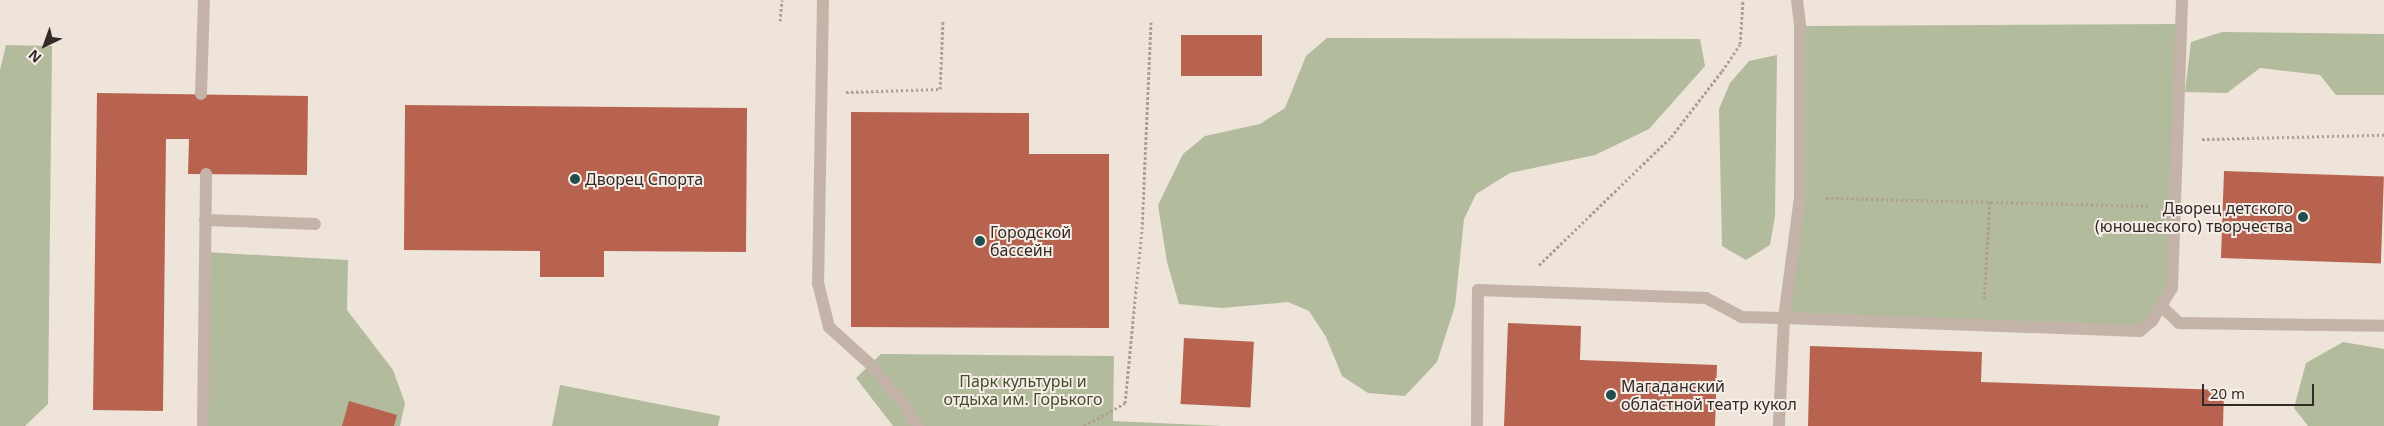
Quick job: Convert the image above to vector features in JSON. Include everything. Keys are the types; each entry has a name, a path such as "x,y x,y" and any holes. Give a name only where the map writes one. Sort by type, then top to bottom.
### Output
{"lane":[{"path":"201,94 204,0"},
{"path":"823,0 818,283 829,328 870,364 902,402 918,426"},
{"path":"1779,426 1784,318 1800,197 1800,26 1797,0"},
{"path":"1477,426 1478,290 1706,298 1741,316 2140,331 2162,308 2172,288 2182,0"},
{"path":"203,426 206,174"},
{"path":"205,220 315,224"},
{"path":"2162,308 2178,323 2384,326"}],"path":[{"path":"780,21 782,0"},
{"path":"1512,291 1671,137 1740,44 1743,0"},
{"path":"821,92 940,89 943,21"},
{"path":"1084,426 1125,403 1142,229 1151,22"},
{"path":"2177,140 2384,135"},
{"path":"1800,197 1990,200 2175,207"},
{"path":"1983,325 1990,200"}],"green space":[{"path":"2181,24 2172,288 2140,331 1784,318 1800,197 1800,26"},
{"path":"2222,32 2384,34 2384,95 2336,95 2320,75 2260,68 2227,93 2185,92 2191,42"},
{"path":"1327,38 1700,39 1705,66 1649,129 1595,155 1510,173 1476,194 1464,219 1455,306 1437,362 1405,396 1368,393 1342,376 1326,337 1309,311 1288,302 1222,308 1179,304 1167,262 1158,205 1183,154 1205,136 1260,124 1285,108 1306,56"},
{"path":"6,45 52,46 48,404 25,426 0,426 0,70"},
{"path":"1777,55 1775,216 1770,245 1746,260 1722,246 1719,109 1730,83 1749,61"},
{"path":"204,252 348,260 347,310 393,370 405,403 400,426 203,426"},
{"path":"2343,342 2384,349 2384,426 2308,426 2294,408 2306,363"},
{"name":"Парк культуры и отдыха им. Горького","path":"881,354 1114,356 1113,421 1222,426 893,426 856,378"},
{"path":"560,385 720,416 718,426 552,426"}],"building":[{"path":"1181,35 1262,35 1262,76 1181,76"},
{"path":"97,93 308,96 307,175 188,174 189,139 166,139 163,411 93,410"},
{"name":"Дворец Спорта","path":"405,105 747,108 746,252 604,251 604,277 540,277 540,251 404,250"},
{"name":"Городской бассейн","path":"851,112 1029,113 1029,154 1109,154 1109,328 851,327"},
{"name":"Дворец детского (юношеского) творчества","path":"2224,171 2384,177 2381,264 2221,258"},
{"name":"Магаданский областной театр кукол","path":"1508,323 1581,326 1580,360 1717,365 1715,426 1504,426"},
{"path":"1184,338 1254,342 1250,408 1181,404"},
{"path":"1810,346 1982,352 1981,382 2224,390 2223,426 1808,426"},
{"path":"349,401 397,415 394,426 342,426"}],"place":[{"name":"Дворец Спорта","path":"575,179"},
{"name":"Дворец детского (юношеского) творчества","path":"2303,217"},
{"name":"Городской бассейн","path":"980,241"},
{"name":"Магаданский областной театр кукол","path":"1611,395"}]}
